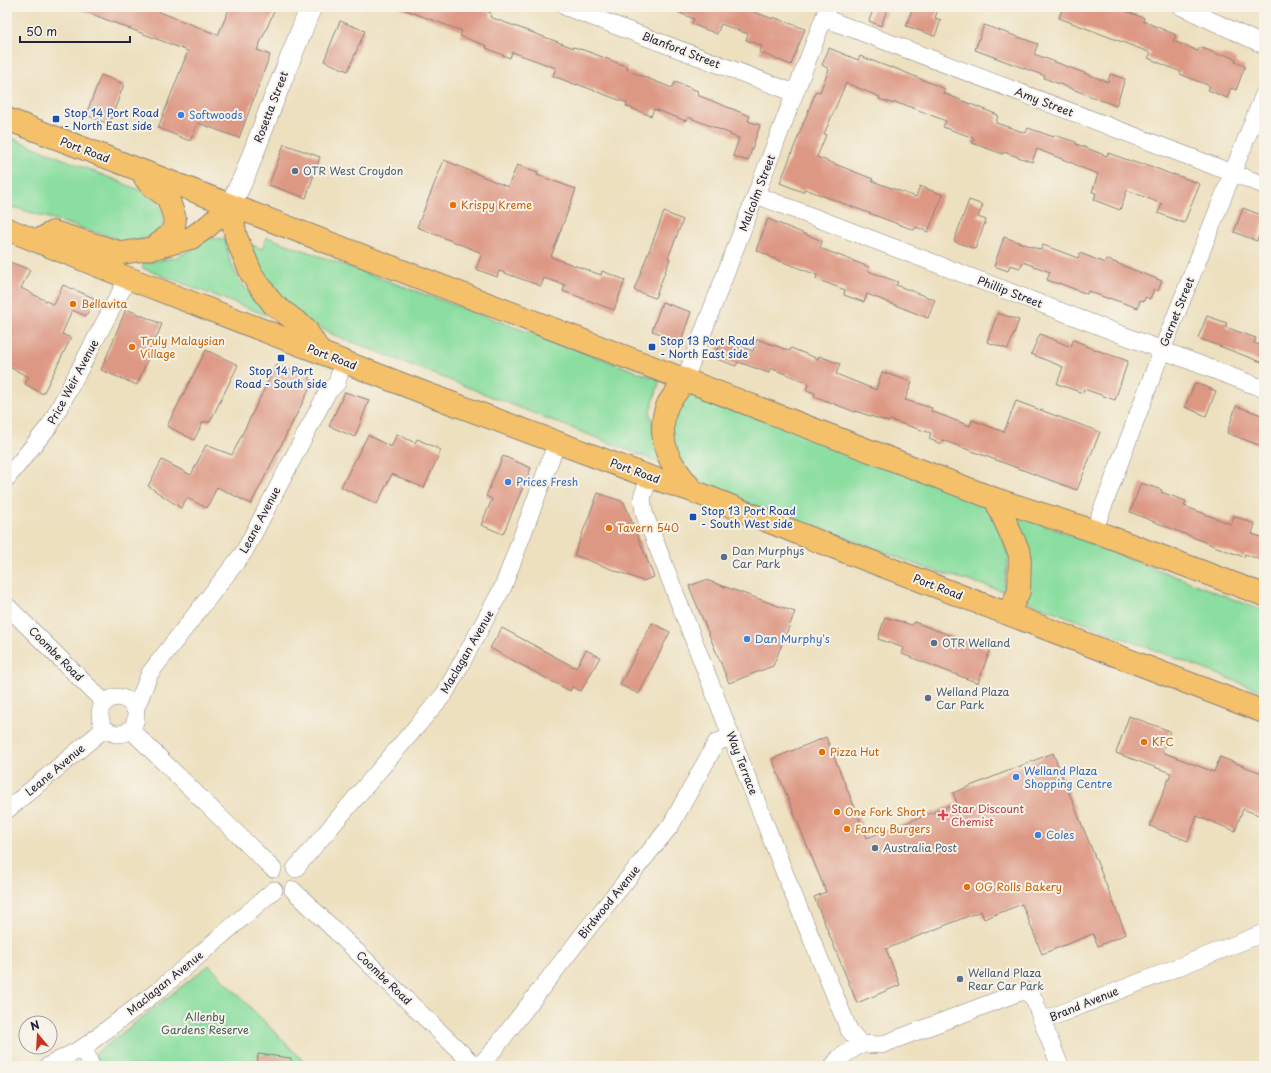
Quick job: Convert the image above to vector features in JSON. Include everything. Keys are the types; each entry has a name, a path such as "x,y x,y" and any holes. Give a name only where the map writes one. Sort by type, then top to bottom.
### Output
{"highway":[{"name":"Port Road","path":"7,120 995,499 1094,531 1264,595"},
{"path":"137,170 150,184 168,198 175,219 173,232 154,248"},
{"path":"37,241 53,232 122,253 154,248 191,238 207,227 230,206"},
{"path":"230,206 236,237 252,275 273,304 305,328 320,352"},
{"name":"Port Road","path":"7,229 128,278 343,361 650,477 693,491 1264,712"},
{"path":"685,379 682,386 667,406 663,430 670,460 693,491"},
{"path":"995,499 1020,554 1019,591 1008,614"}],"street":[{"name":"Rosetta Street","path":"230,206 245,175 311,7"},
{"name":"Blanford Street","path":"566,7 795,93"},
{"path":"1182,7 1264,45"},
{"name":"Malcolm Street","path":"685,379 826,13"},
{"name":"Amy Street","path":"826,13 1264,185"},
{"name":"Garnet Street","path":"1094,531 1162,350 1264,94"},
{"name":"Phillip Street","path":"756,195 1264,389"},
{"name":"Price Weir Avenue","path":"7,478 50,425 128,278"},
{"name":"Leane Avenue","path":"136,710 150,673 244,552 327,393 337,383 343,361"},
{"name":"Maclagan Avenue","path":"295,870 445,693 503,587 556,442"},
{"name":"Way Terrace","path":"650,477 642,498 644,513 731,736 849,1030 861,1044"},
{"name":"Coombe Road","path":"7,606 105,703"},
{"path":"117,697 131,703 136,710 136,716 134,724 130,729 122,733 115,734 104,730 100,722 100,715 105,703 117,697"},
{"path":"130,729 273,869"},
{"name":"Leane Avenue","path":"7,810 104,730"},
{"name":"Birdwood Avenue","path":"479,1066 492,1052 583,934 671,825 716,743 731,736"},
{"path":"280,865 290,866 297,874 298,884 289,893 279,893 274,890 269,881 269,876 273,869 280,865"},
{"name":"Maclagan Avenue","path":"48,1066 84,1047 159,990 274,890"},
{"name":"Coombe Road","path":"293,890 475,1066"},
{"name":"Brand Avenue","path":"861,1044 881,1045 1017,993 1026,991 1034,999 1042,1021 1264,933"},
{"path":"1042,1021 1060,1066"},
{"path":"833,1066 839,1058 861,1044"},
{"path":"84,1047 91,1066"}],"green space":[{"path":"7,136 147,193 159,204 161,208 163,216 162,228 148,239 126,242 7,205"},
{"path":"207,236 216,239 225,238 229,257 234,270 246,289 267,311 266,315 142,268 144,263 173,258 192,250"},
{"path":"267,237 660,380 650,412 663,464 332,334 298,316 267,289 240,240 262,249"},
{"path":"688,388 980,499 994,515 1009,557 1003,591 925,568 826,530 718,494 677,464 667,431"},
{"path":"1010,512 1264,611 1264,692 1021,599"},
{"name":"Allenby Gardens Reserve","path":"209,965 308,1066 99,1066 94,1055"}],"building":[{"path":"76,7 147,7 218,35 230,7 276,7 257,50 270,55 239,138 198,123 190,141 158,128 188,51"},
{"path":"400,7 475,7 491,13 490,17 628,67 627,70 672,88 675,82 698,91 697,95 750,116 748,121 760,125 748,161 733,156 739,138 730,135 731,134 688,117 686,121 654,109 651,116 626,106 627,103 553,76 556,68 512,52 510,58 486,48 487,46 460,36 462,31"},
{"path":"666,7 741,7 805,29 791,65 759,52 762,46 746,40 748,34 721,24 717,34 692,24 694,19"},
{"path":"874,7 888,7 881,26 869,21"},
{"path":"913,7 939,7 935,18 941,20 935,36 906,26"},
{"path":"1063,7 1115,7 1144,18 1143,21 1176,35 1173,41 1198,51 1200,47 1222,56 1223,54 1236,59 1235,62 1245,66 1236,90 1231,88 1227,98 1208,90 1210,86 1180,74 1181,72 1148,58 1151,53 1059,18"},
{"path":"340,21 365,31 348,71 324,61"},
{"path":"984,25 1038,44 1034,54 1108,82 1110,74 1125,79 1116,106 1044,78 1045,76 975,50"},
{"path":"829,48 858,60 860,56 891,68 892,67 945,89 943,93 998,115 996,123 1026,133 1028,128 1054,137 1054,135 1076,142 1076,144 1107,156 1108,153 1142,165 1143,163 1200,184 1184,223 1158,213 1162,204 1127,190 1120,210 1094,200 1096,193 1092,192 1098,174 1037,149 1032,162 972,143 974,138 943,127 946,121 903,104 902,105 895,102 894,104 879,99 880,97 846,83 824,134 826,135 817,157 873,179 872,181 916,197 920,186 943,195 928,232 916,227 914,230 805,189 803,192 780,183 816,91 820,92 829,69 822,65"},
{"path":"101,75 124,84 109,124 86,115"},
{"name":"OTR West Croydon","path":"284,144 320,157 306,198 269,185"},
{"path":"444,160 508,187 517,165 538,172 537,175 576,189 551,257 601,275 602,271 625,280 614,310 563,291 565,285 544,278 541,286 499,271 497,277 476,269 482,253 417,227"},
{"path":"969,200 983,205 978,217 986,220 975,249 954,241"},
{"path":"1243,208 1264,216 1264,221 1257,241 1234,232"},
{"path":"664,212 683,220 668,258 670,259 655,298 634,290"},
{"path":"768,219 822,241 820,248 869,267 868,271 898,282 896,285 935,300 928,318 867,294 864,302 844,295 845,290 816,279 817,275 756,250"},
{"path":"1004,237 1041,250 1043,245 1078,258 1080,253 1105,263 1106,259 1162,281 1158,291 1154,289 1150,299 1145,297 1144,301 1140,300 1138,308 1088,291 1087,294 1047,280 1050,272 1023,262 1020,268 1010,265 1008,271 994,266"},
{"path":"7,261 30,270 21,288 54,305 63,285 94,298 86,316 72,310 62,334 71,338 43,394 25,384 29,377 7,366"},
{"path":"662,302 691,312 681,341 652,331"},
{"name":"Truly Malaysian Village","path":"126,309 162,324 137,385 101,370"},
{"path":"998,313 1019,320 1008,349 987,342"},
{"path":"1207,316 1227,323 1225,327 1256,338 1254,343 1264,346 1264,363 1198,338"},
{"path":"1040,334 1071,347 1073,340 1086,345 1085,346 1128,361 1115,400 1084,389 1083,393 1057,384 1063,367 1031,354"},
{"path":"721,339 753,351 757,339 790,351 791,348 818,359 819,356 840,364 836,374 876,390 882,372 912,382 905,400 932,408 931,411 970,426 972,420 1004,432 1016,401 1100,432 1077,490 942,440 941,444 929,439 931,433 890,420 889,422 855,412 814,396 815,393 806,390 809,383 770,368 769,373 738,362 736,366 714,358"},
{"path":"206,350 238,365 210,422 203,422 194,440 167,426"},
{"path":"276,365 309,377 312,384 251,504 217,487 207,508 187,498 181,508 148,486 162,460 191,475 206,445 232,455"},
{"path":"1195,383 1216,391 1206,416 1185,407"},
{"path":"345,392 369,400 355,437 329,426"},
{"path":"1236,406 1264,416 1264,447 1227,433"},
{"path":"397,434 415,443 417,439 441,450 424,488 392,474 377,504 341,487 368,435 391,447"},
{"name":"Prices Fresh","path":"503,456 531,468 503,534 481,525 492,499 486,496"},
{"path":"1141,483 1162,490 1161,492 1186,501 1184,506 1231,524 1234,516 1255,524 1252,534 1264,538 1264,561 1245,554 1244,557 1222,549 1130,512"},
{"name":"Tavern 540","path":"598,493 624,502 654,577 643,581 574,555"},
{"name":"Dan Murphy's","path":"706,580 795,612 773,666 729,683 689,586"},
{"path":"885,617 912,625 914,622 990,650 978,683 902,654 904,648 878,639"},
{"path":"652,623 670,632 639,694 620,685"},
{"path":"502,628 576,668 586,650 600,657 581,691 572,687 570,691 490,648"},
{"path":"1129,716 1170,731 1162,752 1214,772 1220,757 1264,774 1264,817 1243,809 1235,831 1197,816 1188,841 1150,826 1171,773 1116,753"},
{"name":"Welland Plaza Shopping Centre","path":"826,737 867,838 957,803 953,793 1053,753 1126,934 1098,946 1093,934 1042,954 1022,904 984,919 981,911 886,949 900,985 857,1003 814,897 826,892 772,759"},
{"path":"258,1054 291,1058 291,1066 257,1066"}],"place":[{"name":"Softwoods","path":"181,115"},
{"name":"Stop 14 Port Road - North East side","path":"56,119"},
{"name":"OTR West Croydon","path":"295,171"},
{"name":"Krispy Kreme","path":"453,205"},
{"name":"Bellavita","path":"73,304"},
{"name":"Truly Malaysian Village","path":"132,347"},
{"name":"Stop 13 Port Road - North East side","path":"652,347"},
{"name":"Stop 14 Port Road - South side","path":"281,358"},
{"name":"Prices Fresh","path":"508,482"},
{"name":"Stop 13 Port Road - South West side","path":"693,517"},
{"name":"Tavern 540","path":"609,528"},
{"name":"Dan Murphys Car Park","path":"724,557"},
{"name":"Dan Murphy's","path":"747,639"},
{"name":"OTR Welland","path":"934,643"},
{"name":"Welland Plaza Car Park","path":"928,698"},
{"name":"KFC","path":"1144,742"},
{"name":"Pizza Hut","path":"822,752"},
{"name":"Welland Plaza Shopping Centre","path":"1016,777"},
{"name":"One Fork Short","path":"837,812"},
{"name":"Star Discount Chemist","path":"943,815"},
{"name":"Fancy Burgers","path":"847,829"},
{"name":"Coles","path":"1038,835"},
{"name":"Australia Post","path":"875,848"},
{"name":"OG Rolls Bakery","path":"967,887"},
{"name":"Welland Plaza Rear Car Park","path":"960,979"}]}
